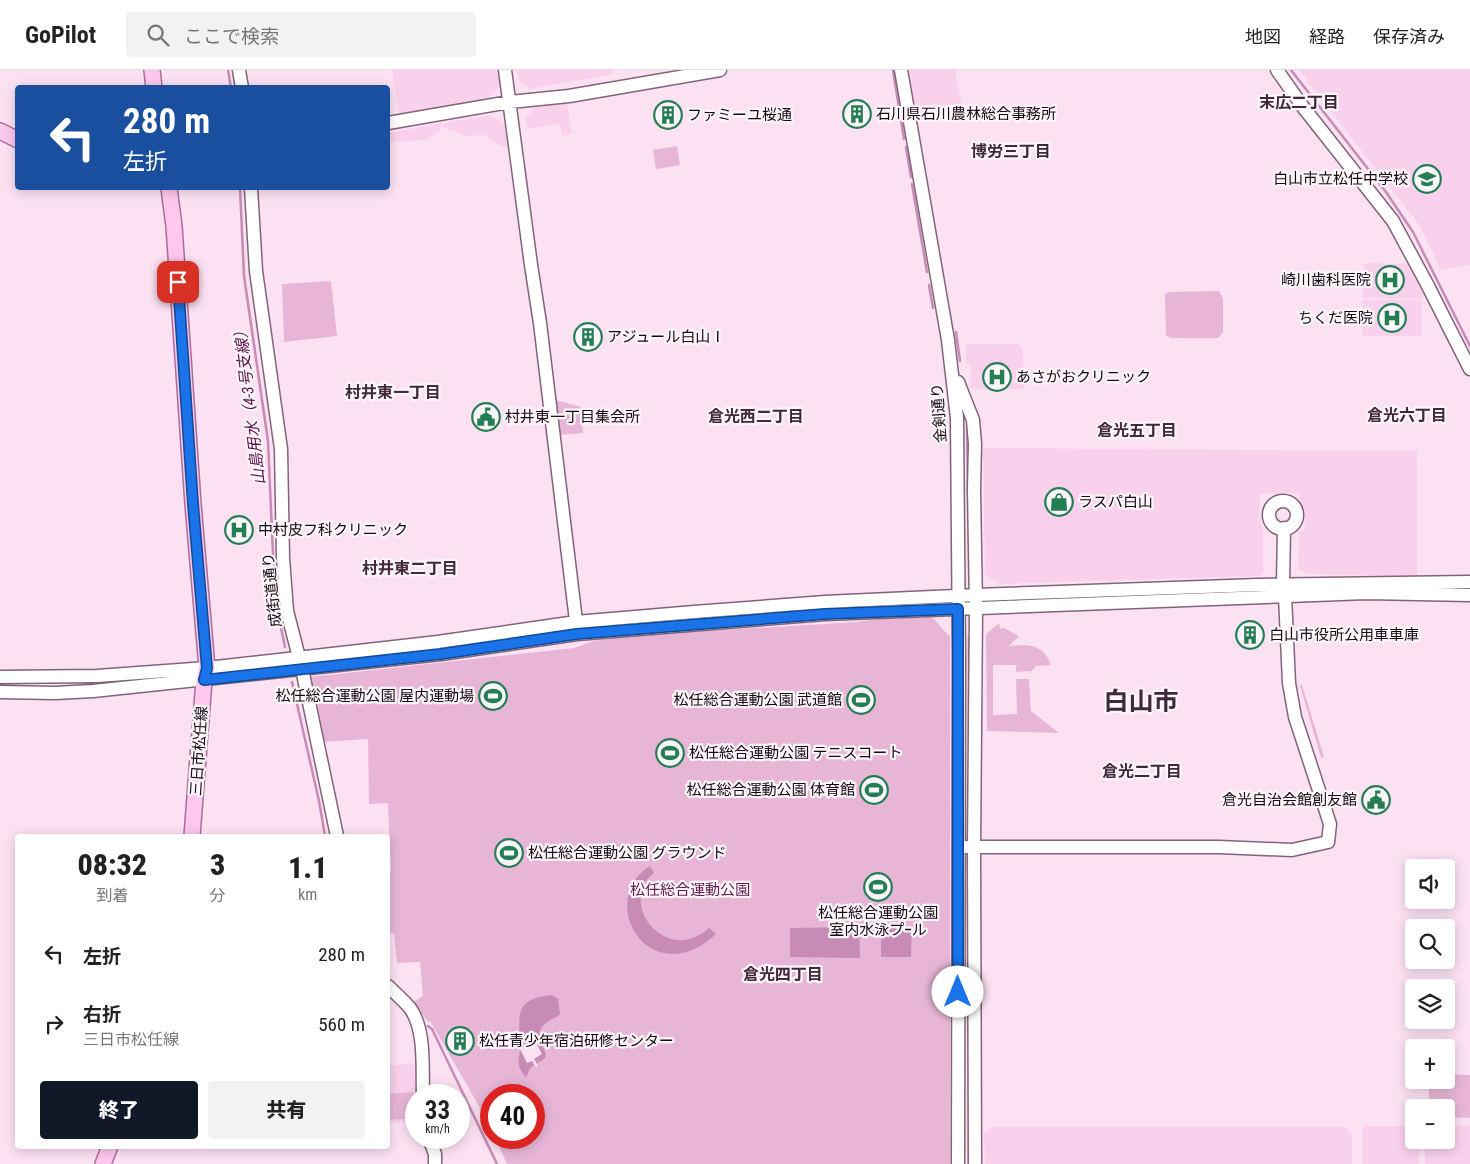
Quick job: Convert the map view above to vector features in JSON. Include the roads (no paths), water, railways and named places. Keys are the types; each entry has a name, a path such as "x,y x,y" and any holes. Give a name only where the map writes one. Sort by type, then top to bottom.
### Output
{"main road":[{"path":"152,70 154,85"},
{"path":"0,131 15,138"},
{"name":"三日市松任線","path":"169,190 174,226 206,674 192,834"},
{"path":"103,1164 109,1149"}],"street":[{"path":"239,70 242,85"},
{"path":"505,70 530,265 540,323 577,628"},
{"path":"390,123 510,102 569,96 720,70"},
{"path":"902,70 952,368"},
{"path":"1277,70 1303,107 1393,220 1470,369"},
{"name":"成街道通り","path":"251,190 256,271 281,449 283,558 288,611 337,834"},
{"name":"金剣通り","path":"952,368 973,420 975,444 975,1164"},
{"name":"金剣通り","path":"952,368 957,418 958,1164"},
{"path":"959,847 1227,847 1292,850 1328,842 1330,824 1295,717 1289,683 1284,590 1284,528"},
{"path":"577,628 1284,590 1470,582"},
{"path":"0,692 55,693 94,691 206,674 300,663 441,654 577,628 694,612 825,602 976,595 1284,590 1470,596"},
{"path":"0,677 206,674"},
{"path":"390,988 410,1009 417,1021 423,1056 423,1084"},
{"path":"432,1149 435,1164"}],"waterway":[{"name":"山島用水（4-3号支線）","path":"228,70 230,85"},
{"path":"893,70 904,139"},
{"path":"1291,70 1386,192 1413,232 1470,346"},
{"path":"906,147 911,177"},
{"path":"912,184 927,272"},
{"name":"山島用水（4-3号支線）","path":"240,190 244,276 268,441 275,599 285,647"},
{"path":"929,285 933,308"},
{"path":"956,332 960,361"},
{"path":"967,426 968,490"},
{"path":"969,637 969,733"},
{"name":"山島用水（4-3号支線）","path":"292,682 325,834"},
{"name":"山島用水（4-3号支線）","path":"428,1026 432,1029 497,1164"}],"place":[{"name":"石川県石川農林総合事務所","path":"857,114"},
{"name":"ファミーユ桜通","path":"668,115"},
{"name":"白山市立松任中学校","path":"1427,179"},
{"name":"崎川歯科医院","path":"1390,280"},
{"name":"ちくだ医院","path":"1392,318"},
{"name":"アジュール白山Ⅰ","path":"588,337"},
{"name":"あさがおクリニック","path":"997,377"},
{"name":"村井東一丁目集会所","path":"486,417"},
{"name":"ラスパ白山","path":"1059,502"},
{"name":"中村皮フ科クリニック","path":"239,530"},
{"name":"白山市役所公用車車庫","path":"1250,635"},
{"name":"松任総合運動公園 屋内運動場","path":"493,696"},
{"name":"松任総合運動公園 武道館","path":"861,700"},
{"name":"松任総合運動公園 テニスコート","path":"670,753"},
{"name":"松任総合運動公園 体育館","path":"874,790"},
{"name":"倉光自治会館創友館","path":"1376,800"},
{"name":"松任総合運動公園 グラウンド","path":"509,853"},
{"name":"松任総合運動公園 室内水泳プｰル","path":"878,887"},
{"name":"松任青少年宿泊研修センター","path":"460,1041"}],"district":[{"name":"末広二丁目","path":"1299,102"},
{"name":"博労三丁目","path":"1011,151"},
{"name":"村井東一丁目","path":"393,392"},
{"name":"倉光六丁目","path":"1407,415"},
{"name":"倉光西二丁目","path":"756,416"},
{"name":"倉光五丁目","path":"1137,430"},
{"name":"村井東二丁目","path":"410,568"},
{"name":"白山市","path":"1141,701"},
{"name":"倉光二丁目","path":"1142,771"},
{"name":"倉光四丁目","path":"783,974"}],"park label":[{"name":"松任総合運動公園","path":"690,890"}]}
